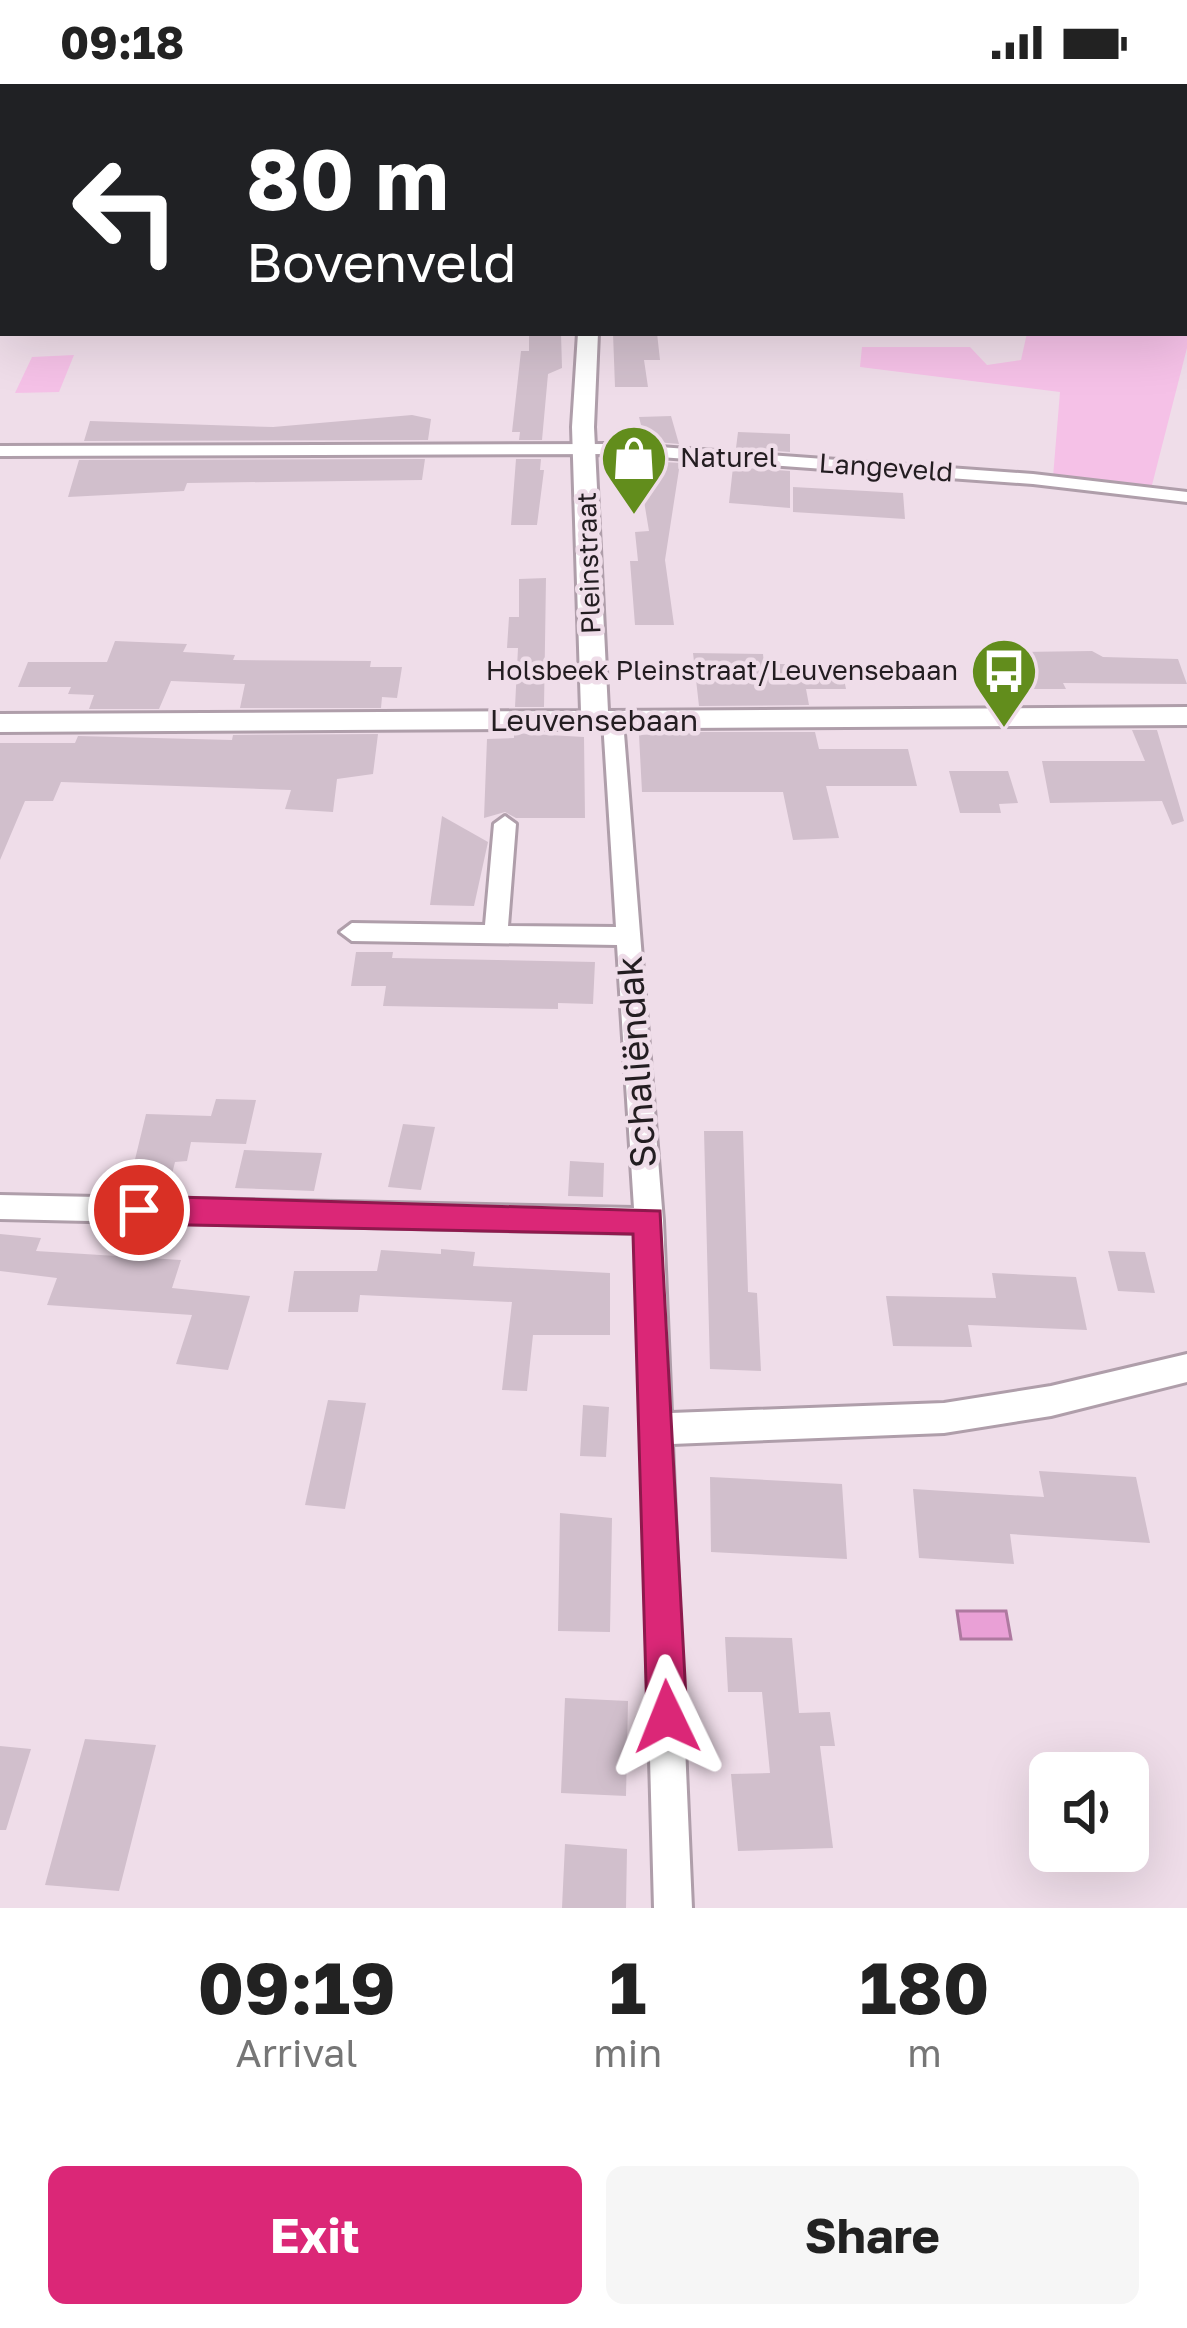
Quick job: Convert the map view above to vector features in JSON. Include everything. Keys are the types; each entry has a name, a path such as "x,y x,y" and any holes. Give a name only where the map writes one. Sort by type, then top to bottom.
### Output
{"street":[{"name":"Pleinstraat","path":"588,336 584,448 604,721"},
{"name":"Langeveld","path":"0,451 584,448 1033,479 1187,497"},
{"name":"Leuvensebaan","path":"0,723 1187,716"},
{"name":"Schaliëndak","path":"604,721 627,936 649,1221 674,1908"},
{"path":"496,934 505,824"},
{"name":"Schaliëndak","path":"352,932 627,936"},
{"path":"0,1207 649,1221"},
{"path":"658,1430 944,1418 1051,1401 1187,1369"}],"shaded area":[{"path":"1026,336 1187,336 1151,489 1053,477 1060,392 860,367 862,347 970,347 987,365 1021,360"},
{"path":"74,355 59,392 15,393 32,357"},
{"path":"957,1611 1006,1611 1011,1639 961,1639"}],"building":[{"path":"529,336 561,336 562,368 548,374 542,440 519,440 520,432 512,432 521,351 529,351"},
{"path":"613,336 657,336 660,360 644,360 648,387 615,387"},
{"path":"412,415 431,419 428,440 84,441 90,421 273,427"},
{"path":"671,416 679,444 645,441 639,417"},
{"path":"738,432 790,434 790,452 736,448"},
{"path":"425,459 422,480 187,483 184,491 68,497 79,460"},
{"path":"516,459 541,459 540,470 544,470 537,525 511,525"},
{"path":"649,461 680,463 665,560 674,625 635,625 630,561 638,561 635,532 649,531 643,495"},
{"path":"733,467 790,471 790,508 729,503"},
{"path":"793,487 903,493 905,519 793,512"},
{"path":"546,578 544,707 515,707 518,648 507,648 509,617 519,617 519,579"},
{"path":"115,641 187,644 183,652 235,655 233,660 371,661 370,667 402,667 397,698 382,697 381,708 240,708 245,684 171,681 159,709 89,709 94,695 68,694 71,687 18,687 28,662 107,662"},
{"path":"1092,651 1103,657 1178,659 1187,684 1063,683 1066,689 1028,689 1020,652"},
{"path":"693,653 763,654 764,664 841,664 846,689 806,689 809,705 699,706"},
{"path":"1132,730 1157,730 1184,821 1172,825 1162,801 1050,803 1042,761 1145,761"},
{"path":"815,732 819,749 908,749 917,786 826,786 839,838 793,840 783,792 642,792 639,735"},
{"path":"514,733 584,737 585,818 516,818 505,812 484,818 487,739 514,738"},
{"path":"378,734 373,774 337,779 333,812 285,809 291,790 61,782 53,801 25,801 0,860 0,743 75,743 78,736 232,740 233,735"},
{"path":"949,771 1008,771 1018,803 999,804 1001,813 960,813"},
{"path":"442,816 488,842 474,906 430,905"},
{"path":"356,952 393,952 392,958 595,962 593,1004 558,1003 558,1009 383,1006 386,986 351,986"},
{"path":"216,1099 256,1100 246,1144 191,1142 187,1161 175,1162 171,1178 131,1176 146,1114 211,1116"},
{"path":"403,1124 435,1127 421,1190 388,1187"},
{"path":"704,1131 743,1131 748,1292 757,1293 761,1371 710,1369"},
{"path":"244,1150 322,1153 314,1191 235,1188"},
{"path":"570,1161 604,1163 603,1197 568,1196"},
{"path":"0,1234 41,1238 36,1251 181,1260 172,1288 250,1296 228,1370 176,1364 192,1315 47,1305 57,1278 0,1271"},
{"path":"441,1249 475,1252 473,1266 610,1273 610,1335 533,1335 527,1391 502,1390 512,1302 360,1295 358,1312 288,1312 294,1271 377,1271 381,1250 441,1254"},
{"path":"1108,1251 1145,1252 1155,1293 1118,1291"},
{"path":"992,1273 1076,1277 1087,1330 968,1325 972,1347 893,1346 886,1296 996,1298"},
{"path":"328,1400 366,1403 345,1509 305,1505"},
{"path":"583,1405 609,1407 606,1457 580,1456"},
{"path":"1039,1471 1136,1477 1150,1543 1010,1534 1014,1564 919,1558 913,1489 1044,1497"},
{"path":"710,1477 842,1484 847,1559 711,1552"},
{"path":"560,1513 612,1518 610,1632 558,1631"},
{"path":"725,1637 792,1638 799,1713 830,1712 835,1746 820,1746 833,1848 738,1851 731,1774 770,1773 762,1692 728,1692"},
{"path":"565,1698 628,1701 626,1796 561,1793"},
{"path":"85,1739 156,1745 119,1891 45,1885"},
{"path":"0,1746 31,1749 6,1830 0,1830"},
{"path":"565,1844 627,1849 626,1908 562,1908"}],"place":[{"name":"Naturel","path":"634,517"},
{"name":"Holsbeek Pleinstraat/Leuvensebaan","path":"1004,730"}],"route":[{"path":"139,1210 649,1221 667,1717"}]}
